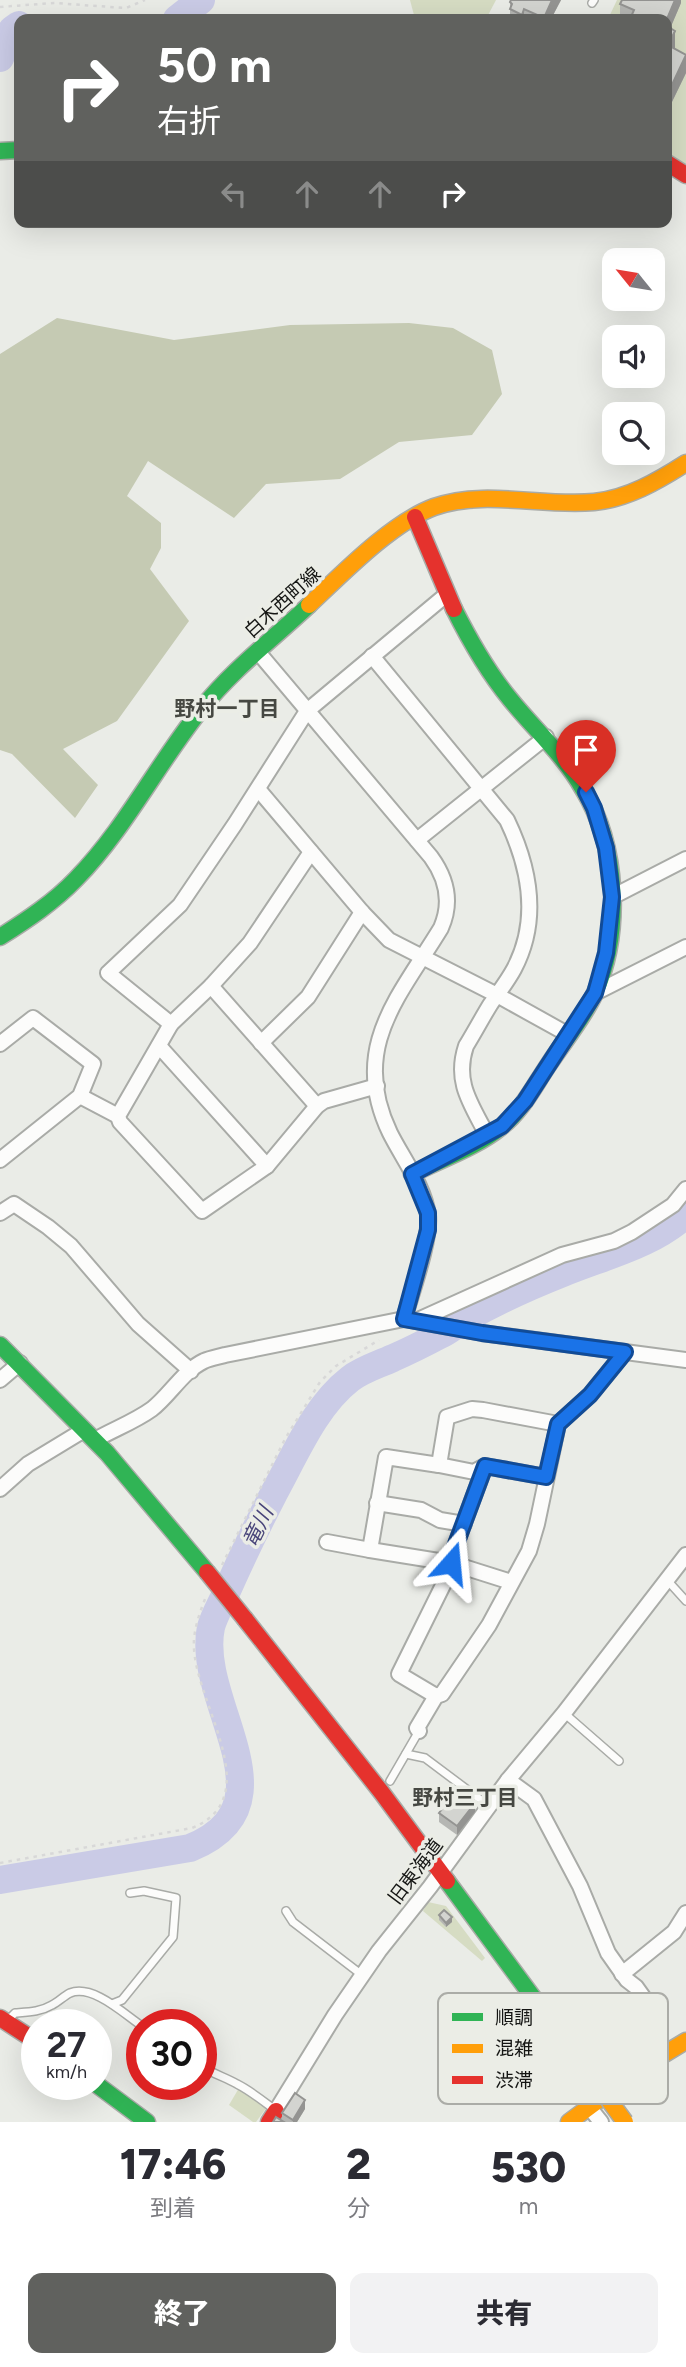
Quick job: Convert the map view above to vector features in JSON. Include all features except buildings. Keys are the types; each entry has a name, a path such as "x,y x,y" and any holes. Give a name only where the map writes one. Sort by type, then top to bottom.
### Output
{"street":[{"name":"白木西町線","path":"0,937 32,916 69,886 101,850 203,707 226,681 373,549 415,517 458,502 498,499 569,503 619,498 650,485 686,463"},
{"path":"412,1174 502,1126 525,1101 595,993 606,953 612,897 606,848 594,808 573,772 546,737 499,685 472,644 446,595 415,517"},
{"path":"171,1024 108,973 180,905 307,711 446,595"},
{"path":"258,652 417,840 441,873 448,902 447,915 441,928 382,1027 374,1059 377,1086 387,1126 412,1174 428,1213 417,1321"},
{"path":"372,656 507,820 528,872 531,903 522,951 515,968 466,1046 461,1071 468,1098 487,1135"},
{"path":"417,840 546,737"},
{"path":"258,789 389,940 569,1035"},
{"path":"118,1116 171,1024 211,986 250,943 311,852"},
{"path":"612,897 686,859"},
{"path":"261,1044 307,997 362,912"},
{"path":"595,993 686,947"},
{"path":"211,986 317,1106"},
{"path":"0,1044 33,1018 93,1064 80,1096 0,1160"},
{"path":"159,1046 267,1166"},
{"path":"80,1096 118,1116 120,1122 202,1210 267,1166 324,1101 377,1086"},
{"path":"0,1489 28,1464 90,1435 137,1419 204,1362 225,1354 417,1321 562,1255 614,1241 673,1205 686,1189"},
{"path":"0,1213 14,1204 62,1238 138,1324 191,1371"},
{"path":"417,1321 482,1333 686,1360"},
{"path":"0,1345 90,1435 214,1570 245,1619 382,1793 530,1993"},
{"path":"419,1731 417,1728 436,1696 442,1694 489,1625 529,1552 558,1424 590,1395 625,1352"},
{"path":"0,1380 20,1363"},
{"path":"439,1465 447,1417 472,1409 558,1424"},
{"path":"370,1550 386,1457 474,1472 485,1466 546,1477"},
{"path":"436,1696 400,1674 449,1573 452,1555 485,1466"},
{"path":"377,1503 421,1510 440,1520 464,1524"},
{"path":"327,1542 451,1563 511,1582"},
{"name":"旧東海道","path":"272,2116 362,1975 508,1780 564,1713 686,1555"},
{"path":"508,1780 534,1799 580,1886 600,1938 622,1974 640,1993"},
{"path":"622,1974 674,1932 686,1913"},
{"path":"6,2017 21,2029"},
{"path":"668,2051 686,2040"},
{"path":"112,2096 147,2122"},
{"path":"569,2122 593,2104"},
{"path":"612,2104 625,2122"},
{"path":"589,2107 601,2122"}],"lane":[{"path":"666,1580 686,1601"},
{"path":"564,1713 619,1761"},
{"path":"390,1781 419,1731"},
{"path":"406,1754 425,1758 489,1806"},
{"path":"112,2004 122,2000 173,1937 176,1898 144,1891 130,1893"},
{"path":"286,1911 293,1922 362,1975"},
{"path":"6,2017 15,2013 39,2012 74,1992 88,1993 112,2004 126,2014"},
{"path":"217,2077 234,2082 251,2092 272,2116"}],"path":[{"path":"0,7 54,3 126,8 145,0"},
{"path":"214,1570 296,1417 320,1382 336,1366 389,1335"},
{"path":"0,1863 192,1828 208,1822 217,1812 226,1790 228,1772 204,1691 193,1641 210,1589"}],"green space":[{"path":"410,0 496,0 489,14 414,14"},
{"path":"617,0 686,0 686,164 672,156 672,14 610,14"},
{"path":"57,318 174,340 290,325 409,323 453,328 492,350 502,394 472,435 399,442 340,479 266,484 234,518 148,461 127,496 161,523 161,548 150,569 189,621 117,721 63,749 98,785 75,818 12,754 0,750 0,354"},
{"path":"428,1902 446,1906 485,1958 482,1961 423,1911"},
{"path":"239,2088 267,2107 256,2122 229,2105"}],"waterway":[{"path":"183,14 201,0"},
{"path":"0,58 14,29"},
{"name":"竜川","path":"0,1880 190,1848 221,1829 237,1806 240,1779 210,1657 211,1627 274,1493 326,1403 360,1372 405,1353 514,1294 643,1242 673,1225 686,1214"}],"traffic: fast":[{"path":"0,151 14,150"},
{"path":"0,937 59,895 94,860 202,708 240,668 309,605"},
{"path":"412,1174 491,1134 521,1106 595,993 604,969 612,917 609,863 595,812 567,765 494,678 454,609"},
{"path":"0,1345 107,1453 207,1572"},
{"path":"447,1881 530,1993"},
{"path":"112,2096 147,2122"}],"traffic: slow":[{"path":"309,605 384,537 434,507 473,499 574,503 606,500 642,488 686,463"},
{"path":"668,2052 686,2041"},
{"path":"569,2122 593,2104"},
{"path":"612,2104 625,2122"}],"traffic: jam":[{"path":"672,166 686,175"},
{"path":"415,517 454,609"},
{"path":"207,1572 245,1619"},
{"path":"245,1619 382,1793 447,1881"},
{"path":"0,2018 21,2032"},
{"path":"269,2122 276,2111"}],"district":[{"name":"野村一丁目","path":"227,709"},
{"name":"野村三丁目","path":"465,1798"}],"route":[{"path":"451,1563 485,1466 546,1477 558,1424 590,1395 625,1352 482,1333 404,1319 428,1230 428,1213 412,1174 502,1126 525,1101 569,1035 595,993 602,974 611,919 610,866 602,832 586,792"}]}
